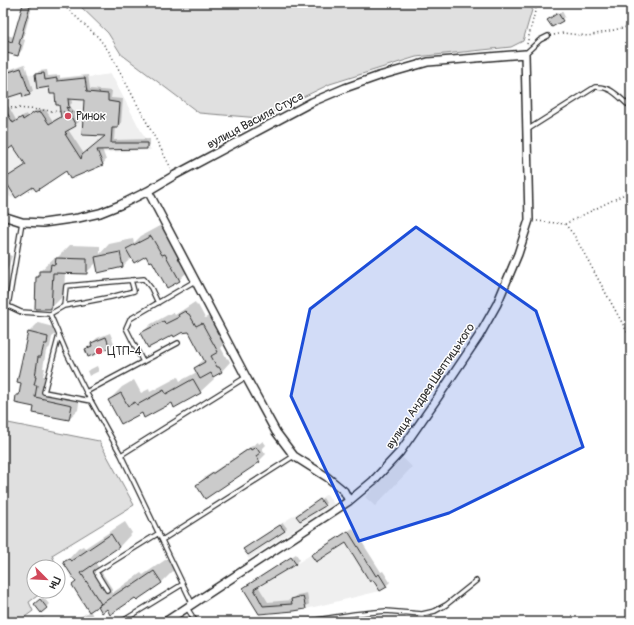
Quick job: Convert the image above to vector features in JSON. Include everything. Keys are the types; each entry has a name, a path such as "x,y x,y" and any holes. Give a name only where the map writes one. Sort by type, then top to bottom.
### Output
{"street":[{"name":"вулиця Василя Стуса","path":"3,216 22,222 43,223 100,213 148,191 312,102 379,76 428,62 525,54"},
{"name":"вулиця Андрея Шептицького","path":"164,622 349,501 373,481 400,452 479,336 497,304 518,254 529,220 525,54"},
{"path":"148,191 276,432 294,456 344,491 349,501"}],"lane":[{"path":"525,54 540,40 548,36"},
{"path":"527,130 595,87 604,86 612,90 627,104"},
{"path":"8,306 22,222"},
{"path":"64,306 66,286 144,279 151,288 158,303"},
{"path":"3,307 8,306 21,312 50,314 64,306 134,291 131,280"},
{"path":"143,362 126,328 130,319 196,281"},
{"path":"50,314 86,392 121,455 159,533 183,584 196,622"},
{"path":"59,335 44,392 91,401"},
{"path":"86,392 178,342"},
{"path":"121,455 246,377"},
{"path":"162,540 294,456"},
{"path":"107,590 96,572 159,533"},
{"path":"272,622 310,621 386,611 422,614 435,611 446,605 476,581"},
{"path":"124,621 183,584"},
{"path":"39,622 42,622"}],"path":[{"path":"61,3 98,37 110,53 175,175"},
{"path":"525,54 537,3"},
{"path":"622,3 626,9 631,12"},
{"path":"548,36 563,33 588,36 631,26"},
{"path":"3,107 103,115"},
{"path":"529,220 565,224 631,191"},
{"path":"565,224 574,235 630,334 631,339"}],"highlighted area":[{"path":"416,227 536,311 583,447 449,513 359,541 291,396 310,309"}],"shaded area":[{"path":"77,3 534,3 523,41 511,47 416,57 330,84 260,118 199,113 121,54 108,33"},
{"name":"Ринок","path":"3,68 60,81 111,74 151,150 97,153 32,191 29,188 12,198 9,196 3,199"},
{"path":"3,422 99,441 134,505 52,555 54,559 26,559 26,599 33,599 29,602 33,611 18,622 3,622"},
{"path":"403,458 412,467 375,506 365,497"},
{"path":"327,494 334,504 249,559 242,549"},
{"path":"348,531 376,576 387,587 380,591 306,609 259,614 243,588 291,557 296,564"}],"building":[{"path":"23,4 30,6 19,44 21,45 18,56 3,52 3,39 12,42"},
{"path":"558,13 563,21 552,27 547,20"},
{"path":"21,68 30,95 23,97 22,93 3,99 3,74"},
{"path":"44,73 45,80 57,78 57,81 85,78 87,92 108,94 108,101 120,103 118,128 112,128 111,143 147,143 147,149 97,150 103,165 70,179 66,171 36,191 33,187 16,198 4,179 26,165 13,146 3,153 3,106 13,123 22,117 23,120 35,112 41,112 49,124 61,117 59,105 56,105 55,94 50,94 49,87 37,89 35,74","holes":["68,99 84,100 82,135 105,136 82,155 81,159 65,134 67,134 65,132 76,126 66,107 69,108"]},
{"path":"151,236 162,255 165,254 180,281 167,288 152,261 149,262 146,256 134,263 126,249"},
{"path":"120,252 123,267 98,273 95,257"},
{"path":"56,258 87,259 87,274 53,273 51,309 35,309 36,277 39,277 39,271 50,271 51,264 55,265"},
{"path":"185,311 189,314 196,326 202,323 218,352 211,356 217,367 219,367 222,372 213,377 211,373 200,379 194,368 205,362 189,332 181,333 174,337 173,335 148,348 140,333 164,321 165,324 179,317 178,315"},
{"path":"28,332 48,337 47,344 44,344 41,357 38,357 34,385 37,385 35,397 72,405 69,420 33,413 34,407 15,403 16,395 19,395 21,383 17,382"},
{"name":"ЦТП-4","path":"106,337 110,348 88,357 85,349 92,346 91,343"},
{"path":"193,379 201,393 174,408 172,403 144,418 142,413 121,424 108,400 121,393 128,406 135,402 137,405 164,390 166,394"},
{"path":"256,447 260,453 256,456 260,462 205,499 196,485 250,448 251,450"},
{"path":"320,499 325,506 300,521 296,516"},
{"path":"280,525 285,531 248,555 243,549"},
{"path":"348,531 376,576 379,574 387,587 380,591 373,580 370,582 346,543 316,562 311,555"},
{"path":"111,534 119,547 81,573 101,604 89,612 72,585 76,582 66,567 66,560 69,559 71,561"},
{"path":"291,557 296,564 254,589 263,606 292,604 291,599 303,596 306,609 259,614 243,588"},
{"path":"154,571 162,583 137,600 135,598 110,615 107,609 102,613 98,606"},
{"path":"40,599 47,608 41,613 34,604"}],"place":[{"name":"Ринок","path":"68,116"},
{"name":"ЦТП-4","path":"99,351"}]}
